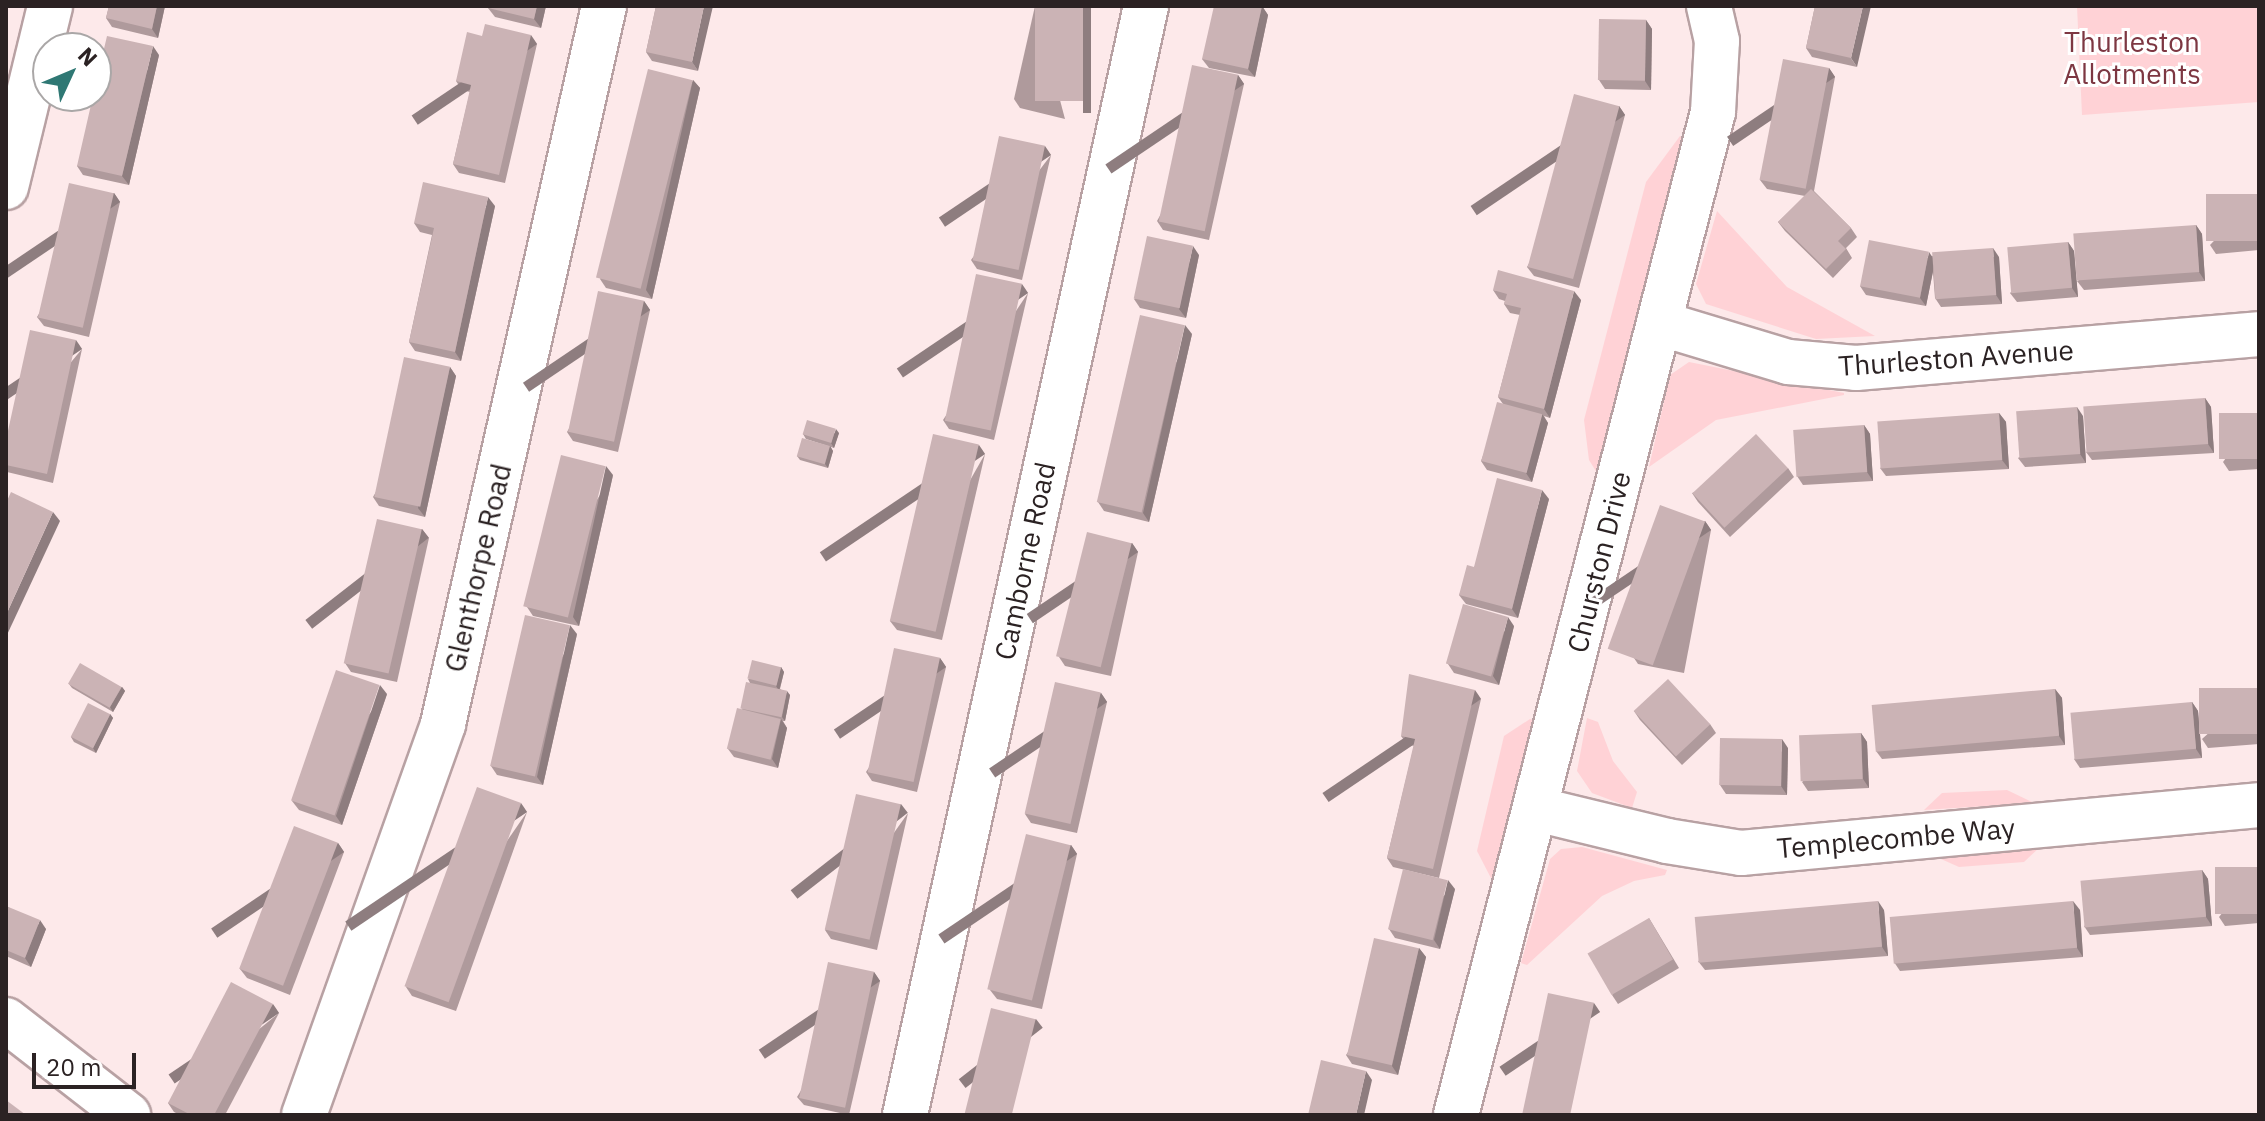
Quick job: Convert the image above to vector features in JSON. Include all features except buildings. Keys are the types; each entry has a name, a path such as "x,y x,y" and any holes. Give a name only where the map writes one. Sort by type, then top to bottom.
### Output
{"street":[{"path":"6,187 50,6"},
{"name":"Glenthorpe Road","path":"304,1115 443,724 604,6"},
{"name":"Camborne Road","path":"905,1115 1146,6"},
{"name":"Churston Drive","path":"1456,1115 1713,112 1718,66 1709,6"},
{"name":"Thurleston Avenue","path":"1659,323 1788,362 1856,368 2259,334"},
{"name":"Templecombe Way","path":"1536,809 1667,841 1741,853 2259,805"},
{"path":"6,1020 128,1115"}],"green space":[{"name":"Thurleston Allotments","path":"2077,6 2259,6 2259,102 2082,115"},
{"path":"1680,136 1683,137 1599,476 1589,460 1584,420 1646,182"},
{"path":"1717,211 1787,287 1875,336 1816,339 1706,304 1696,284"},
{"path":"1689,362 1844,395 1716,420 1649,467 1670,375"},
{"path":"1587,718 1598,722 1613,761 1637,792 1632,808 1592,793 1577,771"},
{"path":"1533,720 1493,882 1477,851 1504,736"},
{"path":"2007,790 2034,803 1924,810 1942,793"},
{"path":"2042,845 2024,862 1959,867 1932,855"},
{"path":"1582,847 1667,870 1665,875 1634,881 1602,896 1527,965 1521,963 1550,859 1561,849"}]}
